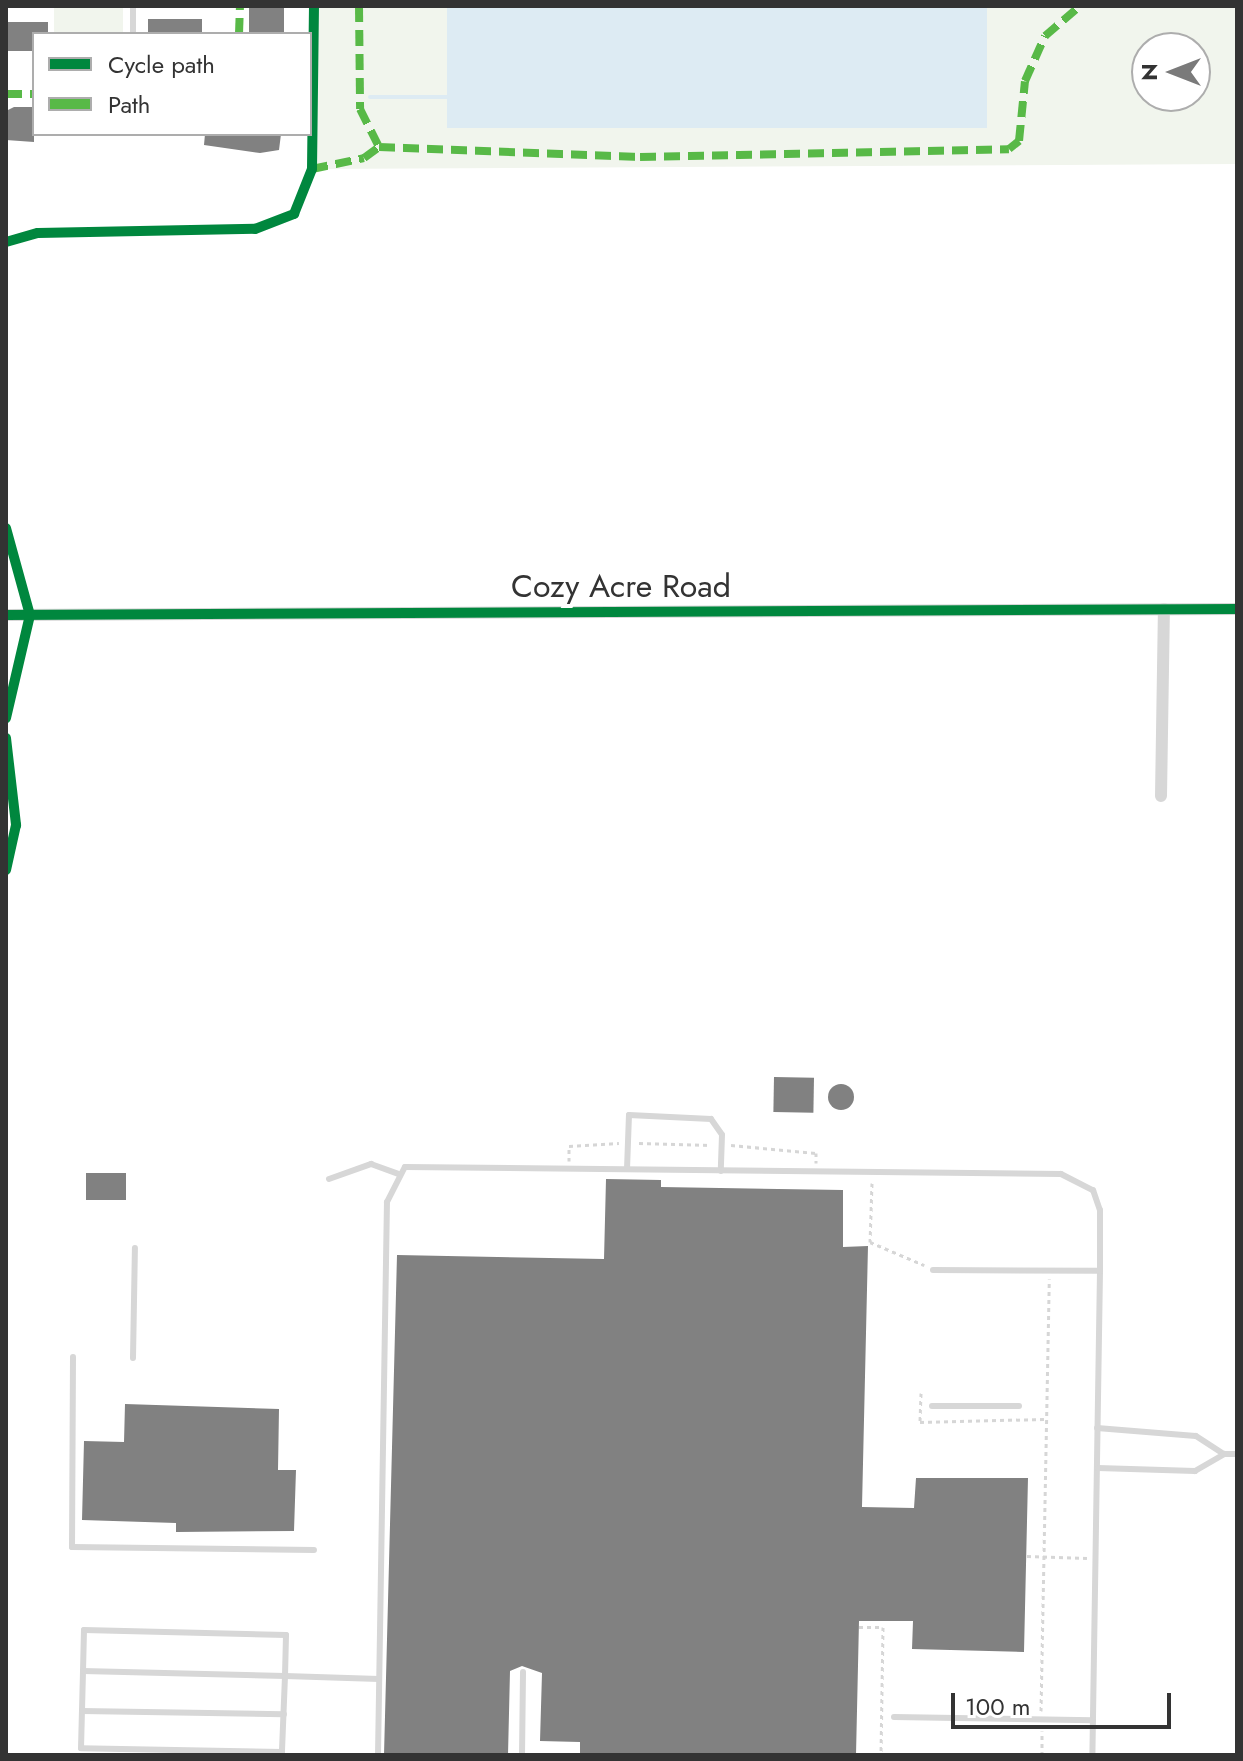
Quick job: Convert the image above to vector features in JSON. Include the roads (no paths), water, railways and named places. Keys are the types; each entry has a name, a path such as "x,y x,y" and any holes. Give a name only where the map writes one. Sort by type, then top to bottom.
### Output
{"street":[{"path":"1161,796 1164,609"},
{"name":"Cozy Acre Road","path":"6,615 1237,609"}],"lane":[{"path":"133,6 133,32"},
{"path":"627,1169 629,1115 711,1119 718,1123 722,1145 721,1171"},
{"path":"329,1179 371,1164 398,1174 425,1165 721,1171 1015,1171 1079,1179 1093,1190 1100,1210 1092,1755"},
{"path":"378,1755 387,1202 398,1174"},
{"path":"133,1358 135,1248"},
{"path":"933,1270 1100,1271"},
{"path":"73,1357 72,1547 314,1550"},
{"path":"932,1406 1019,1406"},
{"path":"1097,1428 1196,1436 1224,1454"},
{"path":"1098,1468 1195,1471 1224,1454 1237,1454"},
{"path":"84,1630 286,1635 285,1676 282,1752 81,1748 84,1630"},
{"path":"83,1671 379,1679"},
{"path":"522,1755 523,1672"},
{"path":"82,1711 284,1714"},
{"path":"894,1717 1093,1720"}],"waterway":[{"path":"370,97 447,97"}]}
